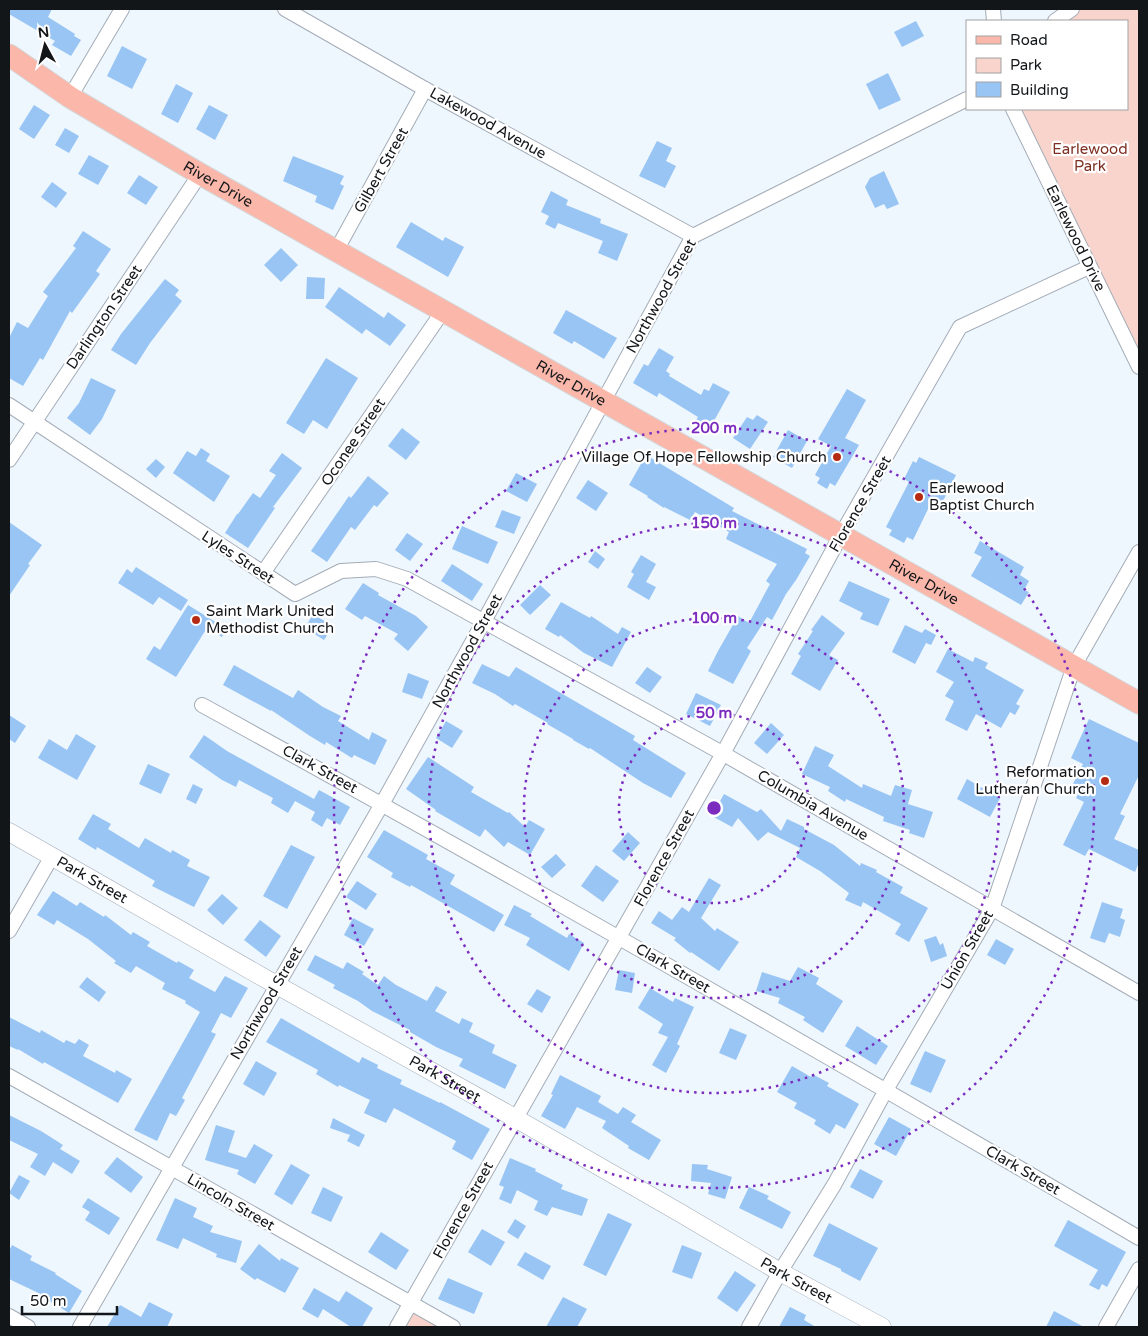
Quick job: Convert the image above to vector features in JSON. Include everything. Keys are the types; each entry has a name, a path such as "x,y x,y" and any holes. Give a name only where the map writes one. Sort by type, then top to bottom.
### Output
{"main road":[{"name":"River Drive","path":"9,55 70,98 200,174 1139,703"}],"street":[{"path":"70,98 122,9"},
{"name":"Lakewood Avenue","path":"285,9 425,89 693,236"},
{"path":"1056,20 1072,9"},
{"name":"Gilbert Street","path":"336,251 425,89"},
{"name":"Northwood Street","path":"80,1327 382,804 483,623 693,236 966,100"},
{"name":"Earlewood Drive","path":"1013,110 1139,367"},
{"name":"Darlington Street","path":"9,460 200,174"},
{"name":"Florence Street","path":"397,1327 619,937 842,535 960,327 1089,267"},
{"name":"Oconee Street","path":"263,573 443,311"},
{"name":"Lyles Street","path":"9,405 294,594 341,571 376,569 407,579 483,623"},
{"name":"Union Street","path":"749,1327 780,1272 834,1185 886,1090 992,909 1074,666 1139,552"},
{"name":"Columbia Avenue","path":"483,623 722,754 1139,993"},
{"name":"Clark Street","path":"202,704 619,937 1139,1238"},
{"name":"Park Street","path":"9,832 51,858 515,1118 780,1272 882,1327"},
{"path":"9,931 51,858"},
{"name":"Lincoln Street","path":"9,1076 453,1327"},
{"path":"1106,1327 1139,1269"},
{"path":"9,1316 28,1327"}],"green space":[{"name":"Earlewood Park","path":"1066,9 1139,9 1139,367 1013,110 1128,110 1128,20 1053,20"},
{"path":"411,1303 453,1327 397,1327"}],"building":[{"path":"9,9 52,9 48,17 81,40 71,56 52,45 55,41 9,14"},
{"path":"916,21 924,36 902,47 894,32"},
{"path":"122,46 147,59 132,89 107,76"},
{"path":"888,73 901,100 879,110 866,84"},
{"path":"176,84 193,93 178,123 161,114"},
{"path":"34,105 50,115 34,139 19,129"},
{"path":"209,105 228,115 215,140 196,129"},
{"path":"65,128 79,136 69,153 55,145"},
{"path":"657,141 672,148 666,161 676,166 665,188 639,176"},
{"path":"89,155 109,166 98,185 78,174"},
{"path":"293,156 344,176 340,184 344,186 333,210 315,202 317,196 283,181"},
{"path":"884,171 899,204 887,209 884,204 875,208 865,187 870,178"},
{"path":"139,175 158,187 146,205 127,193"},
{"path":"52,182 67,193 56,208 41,197"},
{"path":"551,191 568,200 566,205 601,219 600,223 628,234 617,261 598,253 603,241 558,223 555,229 545,224 549,216 541,212"},
{"path":"411,222 443,241 445,237 464,247 448,277 396,247"},
{"path":"83,231 111,249 96,271 100,274 72,313 70,311 43,360 40,358 23,386 9,378 9,338 17,322 28,328 48,296 43,292 76,248 73,246"},
{"path":"281,248 298,265 281,282 264,265"},
{"path":"307,277 325,278 324,299 306,299"},
{"path":"165,279 179,290 175,295 182,301 136,365 111,350 121,334"},
{"path":"339,287 384,318 388,312 406,325 390,346 366,329 362,334 325,307"},
{"path":"566,310 617,338 604,359 574,341 572,344 553,333"},
{"path":"659,348 674,357 666,371 670,374 669,376 701,395 704,389 709,391 713,383 730,392 710,428 696,420 698,417 659,393 657,397 633,383 644,364 648,366"},
{"path":"326,358 358,378 327,429 313,420 304,434 286,423"},
{"path":"91,378 116,390 102,419 90,435 67,418 79,403"},
{"path":"847,389 866,400 845,438 859,445 835,486 830,483 827,489 817,483 820,478 815,475 831,446 818,439"},
{"path":"757,415 768,422 750,449 733,438 747,417 753,420"},
{"path":"402,428 420,442 406,460 388,446"},
{"path":"788,430 807,441 792,468 773,457"},
{"path":"201,448 210,454 206,461 230,476 214,502 173,473 187,451 196,456"},
{"path":"282,453 302,468 273,507 275,508 248,548 225,533 253,493 260,498 276,475 269,471"},
{"path":"646,455 734,508 732,511 807,549 805,553 810,556 772,620 767,617 747,648 751,651 733,684 708,671 738,616 749,623 770,584 766,581 777,564 726,539 729,532 695,512 690,520 664,508 629,485"},
{"path":"919,457 956,475 938,511 929,507 913,540 907,537 904,543 889,535 892,530 886,527 909,482 904,479 913,461 916,463"},
{"path":"156,459 165,467 156,478 146,469"},
{"path":"516,473 537,484 527,502 506,491"},
{"path":"368,476 389,493 377,507 374,505 355,530 351,527 327,562 311,551 349,496 351,498"},
{"path":"588,480 608,493 596,511 576,498"},
{"path":"502,510 521,517 514,534 495,527"},
{"path":"9,522 42,545 9,596"},
{"path":"462,526 498,542 488,564 452,549"},
{"path":"407,533 423,544 410,561 395,550"},
{"path":"980,541 1024,567 1020,575 1029,581 1024,590 1029,592 1021,605 971,576 982,557 974,553"},
{"path":"595,551 605,559 598,569 588,562"},
{"path":"641,555 656,564 646,582 656,587 649,600 627,587 634,574 631,572"},
{"path":"452,564 483,584 472,601 441,581"},
{"path":"136,567 188,600 181,611 159,597 153,605 118,583 127,569 132,573"},
{"path":"849,581 890,599 878,626 860,619 863,613 839,601"},
{"path":"363,583 379,593 378,595 416,616 428,627 408,651 394,639 398,634 365,616 362,620 345,609"},
{"path":"540,585 551,595 530,615 520,605"},
{"path":"561,602 590,618 591,616 618,634 622,627 631,632 612,667 584,653 560,635 559,637 545,629"},
{"name":"Saint Mark United Methodist Church","path":"188,605 227,629 222,637 207,628 176,677 146,659 154,646 160,650"},
{"path":"313,614 333,626 324,640 305,628"},
{"path":"822,615 845,633 829,655 838,660 820,691 791,674 801,656 798,654 813,631 811,630"},
{"path":"905,625 922,633 925,629 936,635 931,645 926,643 915,664 892,652"},
{"path":"948,649 973,662 975,657 988,663 985,668 1024,690 1016,704 1020,706 1015,715 1010,712 1001,728 976,714 967,731 945,720 954,701 945,696 954,682 936,672"},
{"path":"482,664 509,677 516,667 635,736 633,740 686,773 671,798 643,783 548,723 472,683"},
{"path":"234,665 293,698 298,690 323,707 341,716 338,721 369,740 372,732 387,740 375,765 354,755 352,758 326,742 325,745 271,710 223,685"},
{"path":"647,667 662,677 650,693 635,683"},
{"path":"408,673 429,681 422,699 402,692"},
{"path":"696,693 721,705 710,726 686,714"},
{"path":"9,715 26,726 15,743 9,739"},
{"name":"Reformation Lutheran Church","path":"1089,719 1139,743 1139,775 1120,814 1125,816 1114,839 1139,850 1139,862 1135,872 1089,849 1085,856 1063,845 1084,802 1076,798 1079,792 1071,788 1083,764 1071,758"},
{"path":"446,721 463,731 452,748 436,738"},
{"path":"771,723 784,735 767,754 754,743"},
{"path":"76,734 96,746 77,780 38,758 49,739 67,750"},
{"path":"204,735 227,751 314,799 319,790 350,807 340,825 327,818 322,827 311,820 315,812 295,801 288,813 271,803 273,798 239,780 236,787 222,780 189,757"},
{"path":"815,746 834,755 828,766 862,788 863,784 891,796 895,785 912,790 908,804 933,812 924,838 909,833 910,830 883,821 884,817 846,799 845,802 828,791 830,787 802,774"},
{"path":"428,757 474,787 471,792 509,812 525,827 529,820 545,829 530,855 508,842 504,847 485,829 480,837 435,811 406,789"},
{"path":"148,764 170,774 161,794 139,784"},
{"path":"967,779 1000,798 990,817 957,799"},
{"path":"193,784 203,789 196,804 186,799"},
{"path":"724,794 757,812 761,809 781,831 787,819 804,827 804,829 834,845 860,866 861,863 877,870 876,872 903,887 900,893 928,908 909,942 895,934 901,924 863,902 861,907 845,900 849,893 820,871 796,857 800,848 768,832 758,841 738,818 732,827 712,816"},
{"path":"93,814 111,824 108,829 139,848 145,838 171,853 172,850 190,860 187,866 210,877 194,907 152,886 155,881 97,847 96,850 78,839"},
{"path":"384,830 428,855 426,859 455,875 450,884 504,915 494,932 411,885 410,887 391,877 393,873 367,857"},
{"path":"628,832 640,843 624,861 612,851"},
{"path":"291,845 315,857 287,909 263,896"},
{"path":"556,854 566,865 552,878 541,867"},
{"path":"596,865 619,881 603,902 581,886"},
{"path":"709,878 721,885 701,918 715,931 717,928 739,942 719,971 690,953 674,940 676,938 651,923 659,911 672,920 682,907 689,912"},
{"path":"357,881 377,894 366,910 346,897"},
{"path":"53,891 77,906 80,902 104,917 105,915 131,935 133,932 150,942 147,946 194,970 189,978 215,992 225,976 248,988 231,1018 221,1013 211,1032 216,1034 182,1098 185,1100 176,1116 170,1113 157,1141 134,1130 200,1012 185,1003 186,1001 162,989 165,983 136,966 131,973 114,963 116,961 88,939 57,920 54,925 37,915"},
{"path":"222,894 238,908 223,925 207,910"},
{"path":"1102,902 1123,909 1120,918 1125,920 1120,937 1109,933 1105,943 1090,938"},
{"path":"514,905 532,914 530,916 567,938 569,934 584,943 569,971 526,945 530,938 504,925"},
{"path":"353,918 374,929 364,946 344,935"},
{"path":"260,920 281,936 266,957 244,940"},
{"path":"936,936 940,945 943,943 947,956 931,962 924,940"},
{"path":"996,939 1014,949 1005,965 987,955"},
{"path":"315,955 343,969 347,962 364,972 362,974 378,985 384,976 396,985 427,1001 436,986 447,992 435,1011 459,1024 462,1018 473,1023 469,1032 495,1045 492,1053 517,1065 505,1089 459,1066 463,1059 436,1047 410,1032 410,1030 372,1011 358,1001 333,988 335,985 307,970"},
{"path":"798,967 819,978 816,984 843,1001 823,1033 803,1020 805,1017 778,1003 780,998 756,991 762,972 790,981"},
{"path":"619,970 635,973 632,993 615,990"},
{"path":"87,977 106,992 99,1002 79,987"},
{"path":"650,988 673,1002 675,998 694,1007 677,1044 680,1046 666,1073 652,1065 668,1037 658,1033 663,1024 638,1008"},
{"path":"537,989 551,997 542,1013 527,1004"},
{"path":"9,1017 40,1033 41,1030 64,1043 66,1040 75,1044 79,1039 89,1045 83,1056 115,1073 116,1070 132,1079 118,1103 44,1062 43,1064 18,1049 9,1046"},
{"path":"281,1018 359,1063 362,1057 378,1065 377,1068 402,1080 400,1084 440,1102 490,1129 472,1160 452,1149 456,1141 394,1108 386,1123 364,1113 370,1100 339,1085 338,1087 316,1074 318,1070 266,1042"},
{"path":"857,1026 888,1046 876,1065 845,1046"},
{"path":"730,1028 747,1035 736,1060 719,1053"},
{"path":"925,1051 946,1060 931,1093 910,1084"},
{"path":"256,1061 277,1073 264,1096 243,1084"},
{"path":"792,1066 811,1077 812,1074 829,1083 827,1086 859,1104 845,1129 836,1124 830,1134 814,1124 816,1120 794,1108 797,1103 777,1092"},
{"path":"560,1075 601,1096 598,1102 618,1114 623,1107 636,1115 631,1122 661,1140 649,1160 628,1148 629,1146 602,1128 606,1121 577,1107 565,1129 541,1116 553,1095 551,1094"},
{"path":"9,1115 41,1131 63,1145 60,1149 80,1161 72,1174 53,1162 45,1176 30,1167 38,1154 9,1140"},
{"path":"889,1117 911,1129 896,1156 874,1144"},
{"path":"333,1118 365,1135 359,1147 347,1141 350,1135 330,1128"},
{"path":"216,1125 235,1131 228,1152 246,1158 254,1144 273,1155 255,1184 237,1174 239,1170 205,1160"},
{"path":"117,1157 143,1177 131,1193 104,1173"},
{"path":"510,1158 536,1169 535,1171 563,1185 561,1189 588,1199 582,1216 552,1207 547,1216 534,1210 538,1201 517,1190 511,1204 499,1199 504,1187 499,1185"},
{"path":"291,1164 310,1175 292,1205 274,1194"},
{"path":"692,1164 708,1165 707,1169 732,1177 725,1199 708,1194 711,1183 691,1181"},
{"path":"860,1169 883,1181 873,1199 850,1187"},
{"path":"19,1175 30,1181 19,1200 9,1193"},
{"path":"323,1187 343,1197 331,1222 311,1213"},
{"path":"749,1187 769,1196 767,1199 791,1212 782,1229 739,1208"},
{"path":"88,1198 120,1218 109,1235 85,1220 90,1212 82,1207"},
{"path":"175,1198 197,1208 193,1217 213,1226 210,1232 242,1241 236,1263 216,1257 217,1254 183,1238 178,1249 156,1240"},
{"path":"608,1213 632,1224 606,1276 583,1265"},
{"path":"515,1219 526,1226 518,1239 507,1232"},
{"path":"1068,1220 1126,1252 1107,1287 1102,1284 1099,1290 1089,1285 1098,1270 1054,1246"},
{"path":"829,1223 878,1248 860,1281 841,1271 841,1269 813,1256"},
{"path":"482,1229 505,1242 491,1266 468,1252"},
{"path":"381,1232 409,1250 396,1270 368,1252"},
{"path":"259,1244 280,1261 281,1258 299,1268 285,1293 257,1278 255,1280 240,1269"},
{"path":"12,1245 32,1256 30,1260 56,1273 82,1291 69,1313 48,1300 49,1298 9,1279 9,1251"},
{"path":"682,1245 702,1253 692,1279 672,1272"},
{"path":"525,1252 551,1266 543,1280 517,1265"},
{"path":"735,1271 756,1285 737,1312 717,1298"},
{"path":"448,1278 483,1293 474,1314 438,1299"},
{"path":"314,1288 339,1302 346,1291 373,1308 362,1327 351,1327 323,1309 318,1318 302,1309"},
{"path":"563,1297 587,1309 577,1327 546,1327"},
{"path":"149,1302 173,1314 167,1327 107,1327 120,1305 141,1317"},
{"path":"790,1307 806,1315 804,1320 816,1327 779,1327"},
{"path":"1054,1311 1084,1327 1046,1327"}],"place":[{"name":"Village Of Hope Fellowship Church","path":"837,457"},
{"name":"Earlewood Baptist Church","path":"919,497"},
{"name":"Saint Mark United Methodist Church","path":"196,620"},
{"name":"Reformation Lutheran Church","path":"1105,781"}]}
